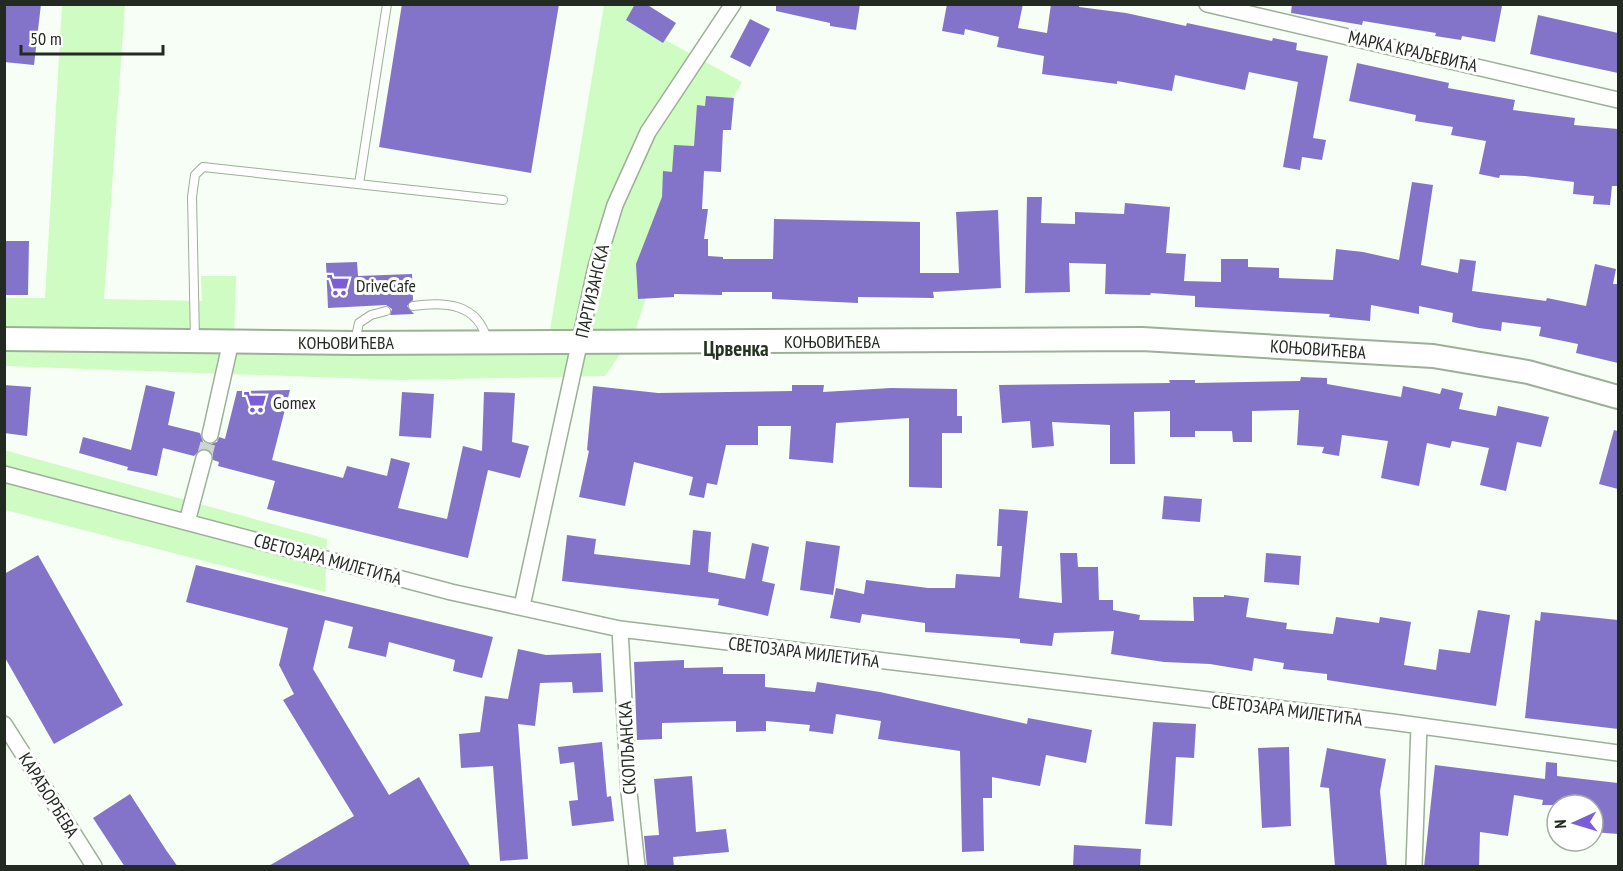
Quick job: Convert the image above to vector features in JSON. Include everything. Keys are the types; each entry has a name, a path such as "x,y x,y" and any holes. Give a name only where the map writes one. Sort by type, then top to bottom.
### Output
{"main road":[{"name":"КОЊОВИЋЕВА","path":"4,339 355,343 1086,339 1189,341 1433,356 1528,372 1618,397"}],"street":[{"name":"ПАРТИЗАНСКА","path":"522,606 605,235 630,166 648,132 733,4"},
{"name":"МАРКА КРАЉЕВИЋА","path":"1207,4 1618,100"},
{"path":"210,435 231,341"},
{"path":"187,522 204,458"},
{"name":"СВЕТОЗАРА МИЛЕТИЋА","path":"4,474 451,592 620,629 1419,726 1618,753"},
{"name":"СКОПЉАНСКА","path":"620,629 629,792 637,867"},
{"name":"КАРАЂОРЂЕВА","path":"4,724 94,867"},
{"path":"1414,867 1419,726"}],"lane":[{"path":"359,184 387,4"},
{"path":"195,341 192,196 195,175 203,167 503,200"},
{"path":"414,306 445,304 468,310 478,319 488,342"},
{"path":"355,343 359,323 370,315 386,311"}],"green space":[{"path":"62,5 125,5 104,299 202,301 201,276 236,276 234,333 550,330 604,5 642,5 638,25 742,82 679,192 635,332 605,376 400,380 5,366 5,298 45,298"},
{"path":"4,450 327,539 325,592 5,510"}],"building":[{"path":"4,4 41,4 34,65 4,62"},
{"path":"402,4 559,4 531,173 379,147"},
{"path":"635,4 646,4 676,23 663,43 626,20"},
{"path":"776,4 860,4 856,30 830,26 830,23 776,11"},
{"path":"947,4 1023,4 1018,28 1047,33 1051,4 1079,4 1079,7 1126,13 1186,26 1187,23 1272,41 1273,38 1297,43 1296,50 1328,56 1313,138 1326,140 1322,160 1302,157 1300,170 1283,167 1298,82 1249,72 1245,90 1175,75 1172,91 1117,81 1117,84 1042,74 1044,56 997,47 999,37 965,29 964,35 942,31"},
{"path":"1292,4 1492,4 1502,6 1495,42 1462,36 1461,40 1435,36 1436,33 1363,21 1362,25 1291,13"},
{"path":"1538,15 1618,33 1618,73 1530,54"},
{"path":"750,19 770,29 750,67 730,57"},
{"path":"1357,63 1449,83 1448,88 1515,100 1513,110 1575,118 1574,125 1618,129 1618,186 1612,186 1610,205 1593,204 1594,196 1573,194 1574,182 1525,176 1500,175 1499,178 1479,174 1486,141 1451,135 1453,127 1415,121 1416,115 1349,101"},
{"path":"706,96 734,98 731,130 723,130 721,172 704,171 702,209 708,209 704,239 708,239 708,256 723,257 723,259 773,259 774,219 920,222 920,273 959,273 956,212 998,210 1001,288 933,292 934,298 858,297 858,303 772,299 772,292 722,292 722,295 674,294 674,297 638,299 636,264 662,197 663,171 672,172 674,145 694,146 697,105 705,106"},
{"path":"1412,182 1433,185 1421,265 1458,273 1460,259 1476,261 1472,291 1546,301 1547,298 1586,306 1595,264 1616,269 1613,284 1618,284 1618,363 1576,353 1578,344 1539,336 1541,327 1502,322 1501,331 1479,328 1452,322 1453,313 1419,306 1419,314 1371,305 1370,321 1329,317 1330,314 1195,307 1195,296 1151,293 1150,295 1105,294 1106,264 1069,263 1070,292 1025,293 1027,197 1042,197 1041,223 1075,224 1075,212 1124,214 1125,203 1170,207 1166,253 1186,254 1184,281 1221,282 1221,259 1248,259 1248,267 1279,268 1279,278 1333,280 1336,249 1399,260"},
{"path":"6,241 29,241 28,295 5,295"},
{"path":"357,262 358,276 412,274 413,300 407,306 414,314 390,315 392,309 386,305 328,308 326,263"},
{"path":"1301,377 1327,378 1327,384 1401,397 1403,386 1440,394 1442,388 1463,393 1459,409 1496,416 1498,406 1549,417 1541,447 1517,442 1506,491 1480,485 1489,448 1452,441 1450,448 1427,443 1419,486 1381,478 1388,441 1342,435 1339,456 1322,453 1324,447 1297,445 1299,410 1252,411 1252,442 1233,442 1232,431 1195,431 1195,437 1170,437 1170,411 1134,412 1135,464 1110,464 1110,425 1052,422 1054,446 1032,448 1030,421 1002,423 999,385 1170,383 1169,380 1195,380 1195,383 1300,381"},
{"path":"4,385 31,387 27,436 4,433"},
{"path":"146,385 175,392 168,425 200,433 203,442 208,445 217,442 219,437 225,439 237,391 290,390 272,460 343,478 347,466 387,476 391,458 410,463 398,508 447,519 463,446 482,451 484,392 515,393 512,442 529,446 520,478 488,470 468,558 267,509 275,481 218,466 219,462 213,460 213,455 207,449 201,449 194,456 163,448 157,476 127,470 128,467 79,453 83,437 131,450"},
{"path":"792,385 824,385 823,392 891,388 957,389 957,416 962,416 962,433 942,433 942,488 909,487 909,418 836,423 833,463 789,459 791,426 758,426 758,445 726,445 717,485 707,483 704,498 689,495 693,477 634,462 625,506 579,497 589,451 587,450 593,386 658,393 792,391"},
{"path":"402,392 434,394 431,438 399,436"},
{"path":"1614,430 1618,431 1618,489 1599,484"},
{"path":"1164,496 1202,499 1200,522 1162,519"},
{"path":"999,509 1028,511 1019,598 1062,603 1060,553 1077,553 1078,567 1098,567 1099,600 1113,600 1113,610 1140,615 1139,620 1194,621 1193,597 1224,597 1224,595 1249,598 1246,617 1287,623 1286,629 1333,634 1336,617 1379,623 1380,617 1411,622 1404,665 1436,670 1439,649 1470,653 1478,610 1510,615 1496,706 1327,680 1327,674 1283,669 1284,663 1254,658 1252,671 1210,664 1164,662 1111,654 1114,631 1054,633 1052,646 1020,643 1020,639 925,632 925,623 862,614 860,623 830,618 836,588 864,594 866,580 928,588 955,588 956,574 1000,577 1002,546 997,546"},
{"path":"693,530 711,532 708,572 745,579 752,543 769,547 762,581 775,584 768,616 718,605 719,599 562,581 567,535 596,539 594,554 690,565"},
{"path":"806,541 840,546 833,595 800,590"},
{"path":"1266,553 1301,556 1299,585 1264,582"},
{"path":"38,555 123,705 54,744 4,656 4,574"},
{"path":"196,565 493,637 482,678 453,671 455,660 389,642 386,657 348,648 353,627 325,620 313,669 389,795 419,777 471,867 267,867 354,816 283,700 294,694 279,665 288,628 186,602"},
{"path":"1541,612 1618,620 1618,729 1525,718 1535,620 1540,621"},
{"path":"518,649 546,655 601,653 603,692 573,693 572,682 540,683 535,726 518,724 528,859 500,861 493,766 461,768 459,734 480,732 485,696 508,699"},
{"path":"684,660 684,668 723,667 723,674 765,674 765,687 815,692 817,682 880,692 1027,724 1028,718 1092,730 1086,763 1046,755 1040,786 992,777 992,798 983,798 984,851 962,852 960,751 878,739 881,721 836,714 833,734 809,731 810,725 766,721 766,731 736,732 736,721 662,723 662,739 637,740 634,662"},
{"path":"1153,722 1196,724 1194,758 1176,757 1172,826 1145,824"},
{"path":"602,742 607,797 611,796 614,821 572,826 569,801 578,800 574,762 560,764 558,747"},
{"path":"1289,747 1291,826 1262,828 1258,748"},
{"path":"1327,748 1386,759 1380,791 1387,867 1335,867 1329,788 1320,787"},
{"path":"1546,762 1557,763 1557,776 1618,783 1618,834 1605,833 1605,793 1545,793 1545,805 1542,805 1543,800 1514,795 1508,836 1480,832 1479,867 1424,867 1435,765 1545,779"},
{"path":"692,776 696,832 726,829 729,852 673,857 674,867 647,867 644,836 659,835 654,779"},
{"path":"130,794 178,867 125,867 93,818"},
{"path":"1074,845 1141,849 1140,867 1073,867"}],"tunnel":[{"path":"204,458 210,435"}],"place":[{"name":"DriveCafe","path":"338,285"},
{"name":"Gomex","path":"255,402"}],"district":[{"name":"Црвенка","path":"736,348"}]}
